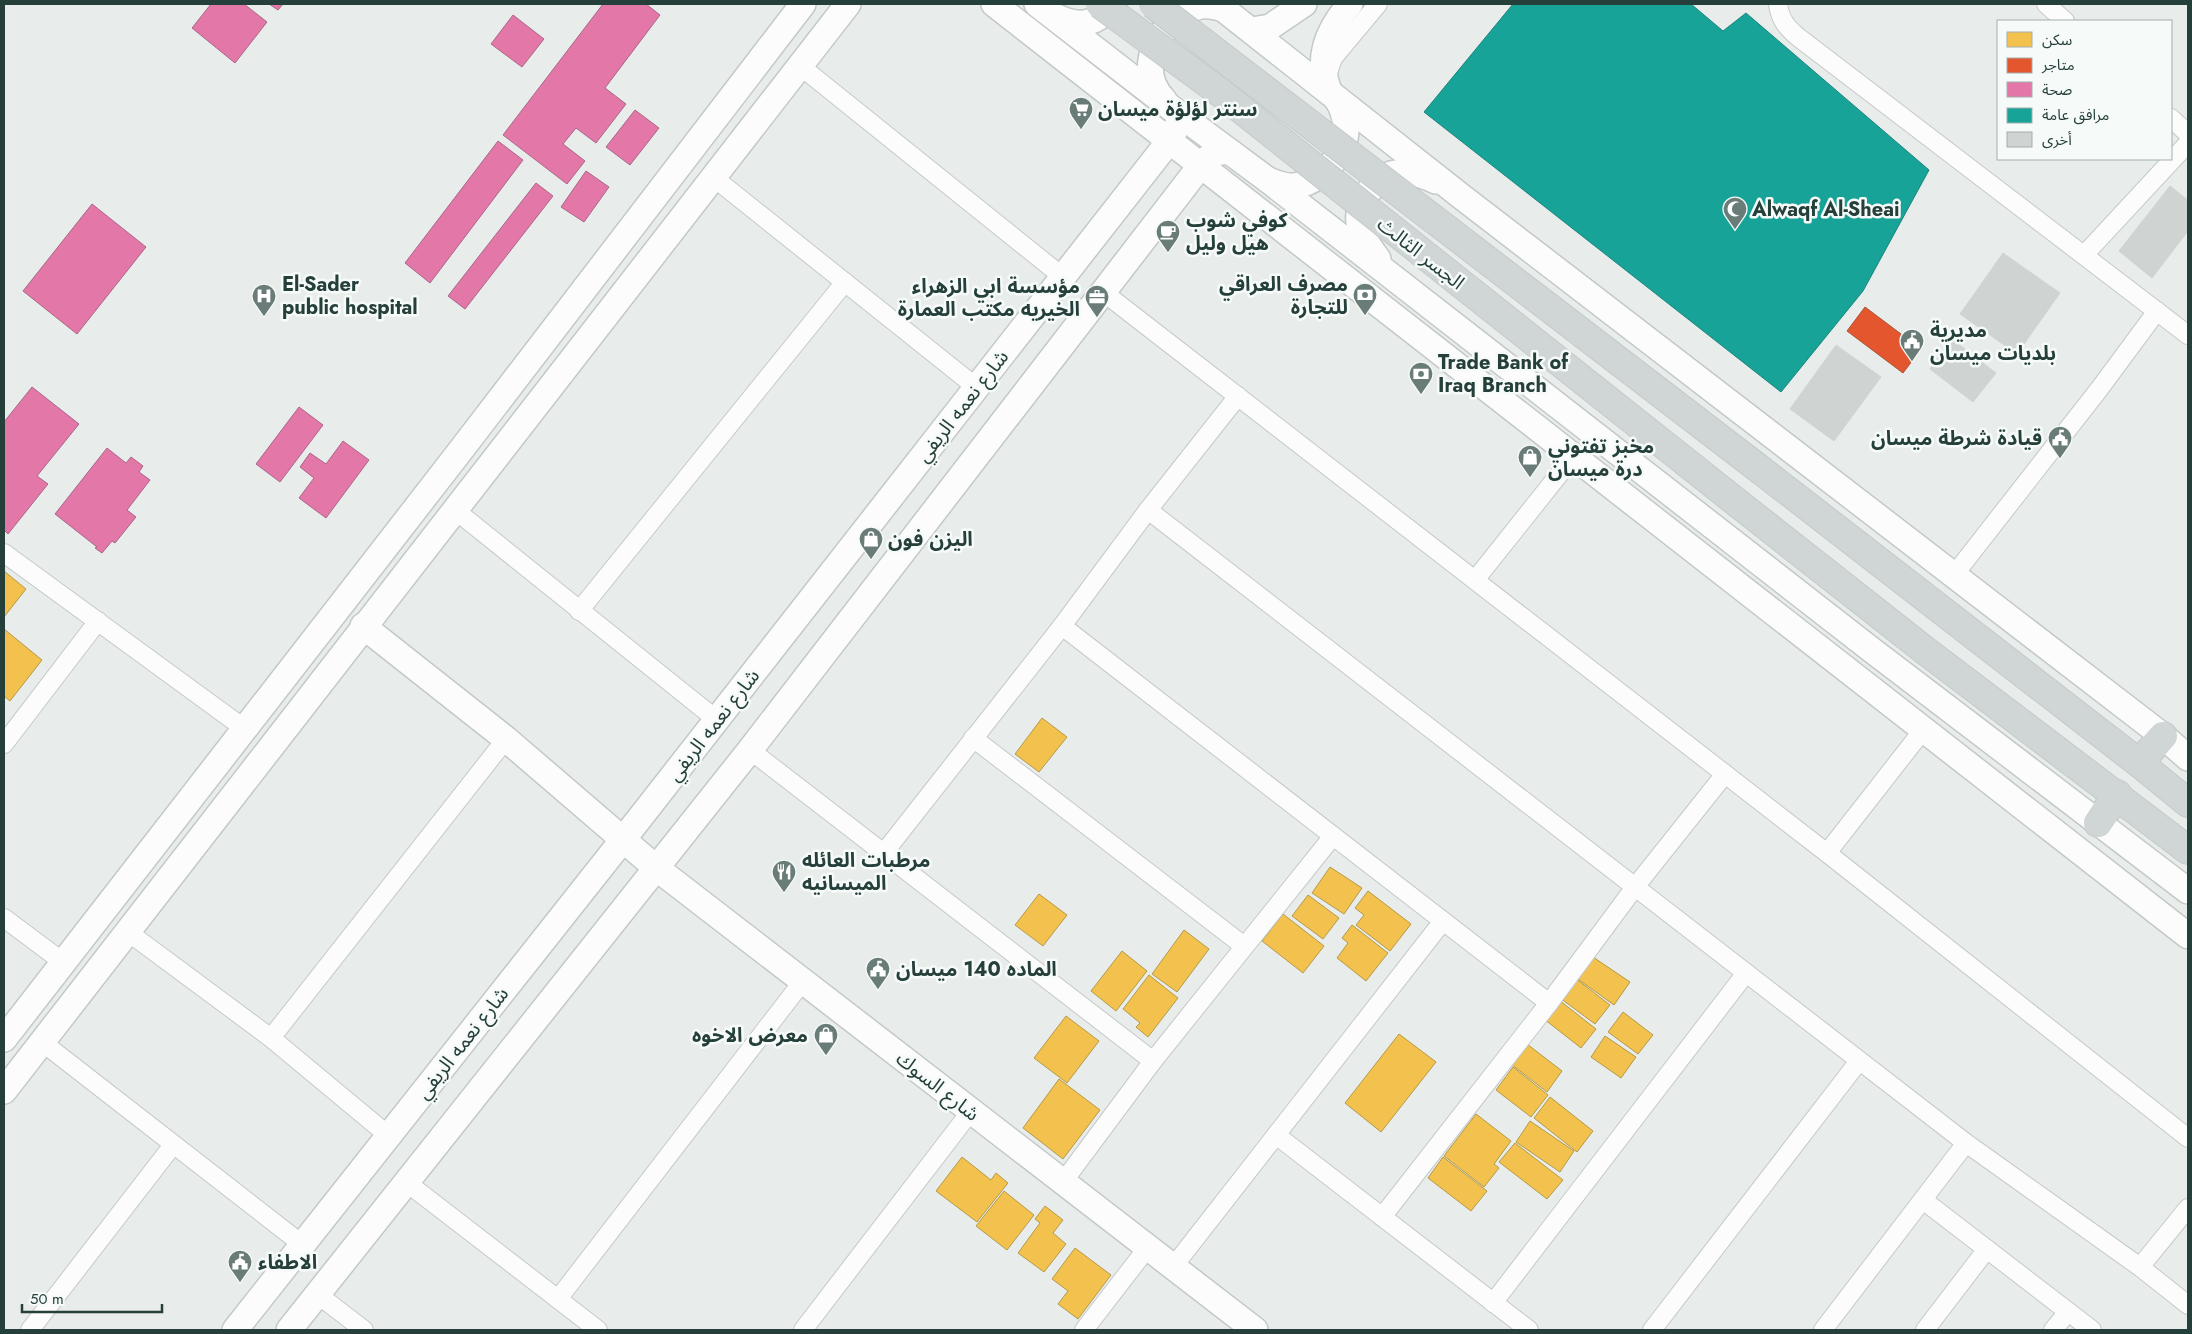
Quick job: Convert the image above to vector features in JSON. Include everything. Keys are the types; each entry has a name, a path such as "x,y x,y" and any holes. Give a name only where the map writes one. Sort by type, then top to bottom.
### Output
{"main road":[{"name":"الجسر الثالث","path":"1100,4 1217,90 1927,652 2117,794 2188,850"},
{"name":"الجسر الثالث","path":"1153,4 1762,471 2188,803"},
{"path":"2139,763 2163,736"},
{"path":"2098,823 2117,794"}],"street":[{"path":"4,1039 461,450 802,4"},
{"path":"4,1091 363,626 848,4"},
{"path":"994,4 2188,936"},
{"path":"1044,9 1061,20 1079,24 1093,22 1114,4"},
{"path":"1252,30 1270,27 1304,4"},
{"path":"1268,180 1293,186 1310,181 1325,170 1334,160 1342,144 1346,132 1343,109 1331,93 1322,65 1326,46 1335,27 1350,4"},
{"path":"1331,93 1328,68 1333,58 1378,4"},
{"path":"1778,4 1780,16 1792,33 2188,335"},
{"path":"2048,4 2064,20"},
{"path":"1175,111 1161,97 1152,76 1150,62 1154,47 1161,33 1171,23 1198,6 1220,6 1462,197 2163,736 2188,758"},
{"path":"1044,9 1400,282 1873,651 2188,891"},
{"path":"799,65 1063,277"},
{"name":"شارع نعمه الريفي","path":"236,1330 1170,140 1179,122 1175,111"},
{"path":"2172,119 2188,134"},
{"path":"2084,255 2188,143"},
{"name":"شارع نعمه الريفي","path":"289,1330 655,867 750,750 1201,166 1215,154 1223,151 1230,152"},
{"path":"1400,282 1380,263 1362,232 1359,220 1363,200 1370,190 1377,182 1394,173 1415,173 1436,180 1462,197"},
{"path":"713,177 976,387"},
{"path":"579,611 845,282"},
{"path":"1103,292 1827,853 2188,1138"},
{"path":"1954,576 2100,388 2157,311"},
{"path":"884,854 1238,396"},
{"path":"461,450 487,469"},
{"path":"1475,580 1573,457"},
{"path":"455,510 716,720"},
{"path":"1148,510 1966,1143 2140,1267 2188,1305"},
{"path":"4,553 245,729"},
{"path":"4,744 98,621"},
{"name":"شارع السوك","path":"363,626 506,739 655,867 1255,1330"},
{"path":"1062,626 1550,1003"},
{"path":"1854,676 1873,651"},
{"path":"1827,853 1923,730"},
{"path":"973,738 1244,946"},
{"path":"271,1038 506,739"},
{"path":"750,750 1153,1061"},
{"path":"1382,1217 1550,1003 1635,888 1725,774"},
{"path":"1063,1182 1153,1061 1333,836"},
{"path":"4,918 64,962"},
{"path":"1173,1268 1443,921"},
{"path":"128,932 271,1038 389,1136"},
{"path":"1493,1302 1746,973"},
{"path":"558,1300 803,982"},
{"path":"42,1042 303,1245"},
{"path":"1652,1330 1859,1061"},
{"path":"803,1330 971,1111"},
{"path":"1276,1135 1529,1330"},
{"path":"1822,1330 1966,1143"},
{"path":"33,1329 173,1145"},
{"path":"406,1182 598,1330"},
{"path":"1923,1200 2092,1330"},
{"path":"2140,1267 2188,1208"},
{"path":"1084,1330 1148,1247"},
{"path":"1925,1330 1987,1249"},
{"path":"317,1294 364,1330"},
{"path":"2053,1330 2068,1312"}],"building: سكن":[{"path":"4,571 26,589 4,617"},
{"path":"4,629 42,660 10,701 4,696"},
{"path":"1042,718 1067,737 1039,772 1015,754"},
{"path":"1330,867 1362,888 1344,914 1312,893"},
{"path":"1368,891 1411,924 1390,951 1356,925 1364,915 1355,908"},
{"path":"1039,894 1067,915 1043,946 1015,925"},
{"path":"1308,895 1339,918 1323,939 1292,916"},
{"path":"1283,914 1324,946 1303,973 1262,941"},
{"path":"1352,925 1388,953 1366,981 1337,958 1348,943 1342,938"},
{"path":"1184,930 1209,949 1177,992 1152,974"},
{"path":"1122,951 1147,971 1116,1011 1091,991"},
{"path":"1590,955 1630,982 1614,1005 1575,977"},
{"path":"1149,975 1178,998 1148,1037 1136,1027 1140,1023 1123,1009"},
{"path":"1575,978 1610,1005 1595,1024 1560,998"},
{"path":"1559,1000 1596,1029 1581,1048 1544,1019"},
{"path":"1623,1012 1653,1035 1638,1054 1608,1032"},
{"path":"1066,1016 1099,1041 1067,1083 1034,1058"},
{"path":"1399,1034 1436,1062 1381,1132 1345,1103"},
{"path":"1605,1036 1636,1057 1621,1078 1591,1057"},
{"path":"1527,1044 1562,1071 1547,1092 1511,1064"},
{"path":"1513,1067 1548,1095 1531,1117 1496,1090"},
{"path":"1059,1079 1100,1110 1063,1159 1023,1128"},
{"path":"1550,1097 1593,1131 1577,1152 1534,1118"},
{"path":"1476,1114 1511,1141 1494,1164 1499,1168 1484,1187 1444,1156"},
{"path":"1530,1121 1574,1151 1560,1172 1516,1142"},
{"path":"1515,1143 1563,1180 1547,1199 1499,1162"},
{"path":"962,1157 991,1180 996,1173 1008,1183 977,1222 936,1191"},
{"path":"1443,1157 1487,1191 1471,1211 1428,1178"},
{"path":"1004,1191 1034,1215 1007,1250 976,1226"},
{"path":"1045,1206 1063,1220 1053,1233 1066,1244 1044,1272 1018,1253 1040,1223 1035,1219"},
{"path":"1075,1248 1111,1275 1078,1319 1058,1304 1068,1291 1052,1279"}],"building: متاجر":[{"path":"1865,307 1921,349 1903,373 1847,331"}],"building: صحة":[{"path":"211,4 244,4 267,22 235,63 192,28"},
{"path":"269,4 283,4 278,10"},
{"path":"603,4 646,4 660,15 605,88 626,104 596,143 576,128 563,144 585,161 567,184 503,135"},
{"path":"513,15 544,39 522,67 491,44"},
{"path":"635,110 659,128 630,165 606,147"},
{"path":"498,141 523,160 430,283 405,263"},
{"path":"586,171 609,187 584,222 561,207"},
{"path":"536,183 553,196 465,309 448,296"},
{"path":"92,204 146,247 77,334 23,291"},
{"path":"32,387 79,424 37,476 48,484 8,534 4,530 4,422"},
{"path":"299,407 323,425 280,482 256,464"},
{"path":"343,441 369,460 326,518 299,498 314,478 300,467 310,453 326,464"},
{"path":"107,448 126,463 131,457 143,466 139,472 150,480 127,510 136,517 115,543 112,541 102,553 55,514"}],"building: مرافق عامة":[{"name":"Alwaqf Al-Sheai","path":"1513,4 1691,4 1723,31 1746,13 1929,170 1863,291 1781,392 1424,112"}],"building: أخرى":[{"path":"2170,186 2188,200 2188,231 2152,278 2119,251"},
{"path":"2003,253 2060,293 2017,354 1960,314"},
{"path":"1952,339 1996,373 1973,402 1930,369"},
{"path":"1836,345 1881,377 1834,441 1790,409"}],"place":[{"name":"سنتر لؤلؤة ميسان","path":"1081,130"},
{"name":"Alwaqf Al-Sheai","path":"1735,230"},
{"name":"كوفي شوب هيل وليل","path":"1168,253"},
{"name":"مصرف العراقي للتجارة","path":"1365,316"},
{"name":"El-Sader public hospital","path":"264,317"},
{"name":"مؤسسة ابي الزهراء الخيريه مكتب العمارة","path":"1097,318"},
{"name":"مديرية بلديات ميسان","path":"1912,362"},
{"name":"Trade Bank of Iraq Branch","path":"1421,395"},
{"name":"قيادة شرطة ميسان","path":"2060,459"},
{"name":"مخبز تفتوني درة ميسان","path":"1530,478"},
{"name":"اليزن فون","path":"871,560"},
{"name":"مرطبات العائله الميسانيه","path":"784,893"},
{"name":"الماده 140 ميسان","path":"878,990"},
{"name":"معرض الاخوه","path":"826,1056"},
{"name":"الاطفاء","path":"240,1283"}]}
